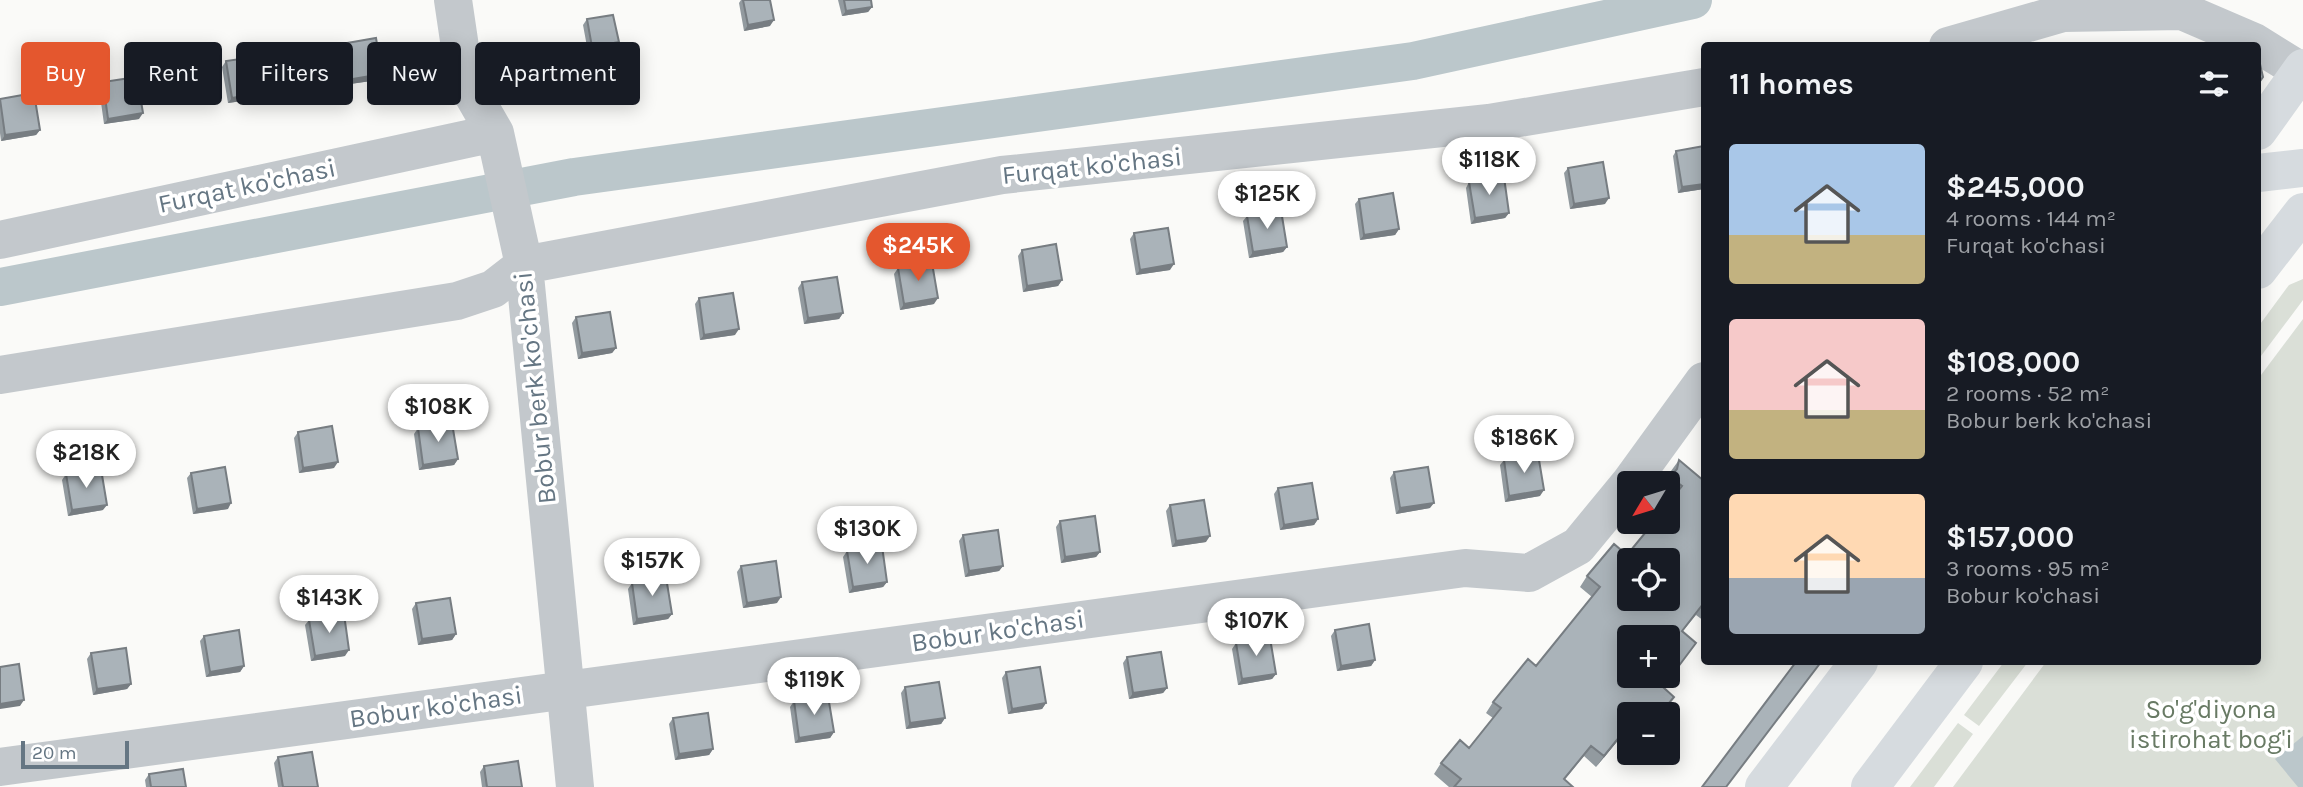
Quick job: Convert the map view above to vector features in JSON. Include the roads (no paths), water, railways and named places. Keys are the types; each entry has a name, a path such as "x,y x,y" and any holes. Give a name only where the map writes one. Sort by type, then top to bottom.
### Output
{"main road":[{"path":"2261,127 2302,73"},
{"path":"2261,173 2303,169"},
{"path":"2261,266 2298,223"},
{"path":"1764,787 1857,665"},
{"path":"1870,787 1962,665"}],"street":[{"name":"Bobur berk ko'chasi","path":"453,0 465,81 495,133 524,265 575,787"},
{"path":"1960,42 2063,13 2182,11 2256,42"},
{"path":"2261,46 2302,73"},
{"name":"Furqat ko'chasi","path":"524,265 1002,175 1489,123 1701,88"},
{"name":"Furqat ko'chasi","path":"0,240 495,133"},
{"path":"0,375 457,301 493,289 524,265"},
{"name":"Bobur ko'chasi","path":"1639,471 1701,385"},
{"name":"Bobur ko'chasi","path":"0,767 1465,568 1529,573 1578,546 1617,499"}],"waterway":[{"path":"0,287 574,177 1413,61 1693,0"}],"park label":[{"name":"So'g'diyona istirohat bog'i","path":"2211,724"}]}
